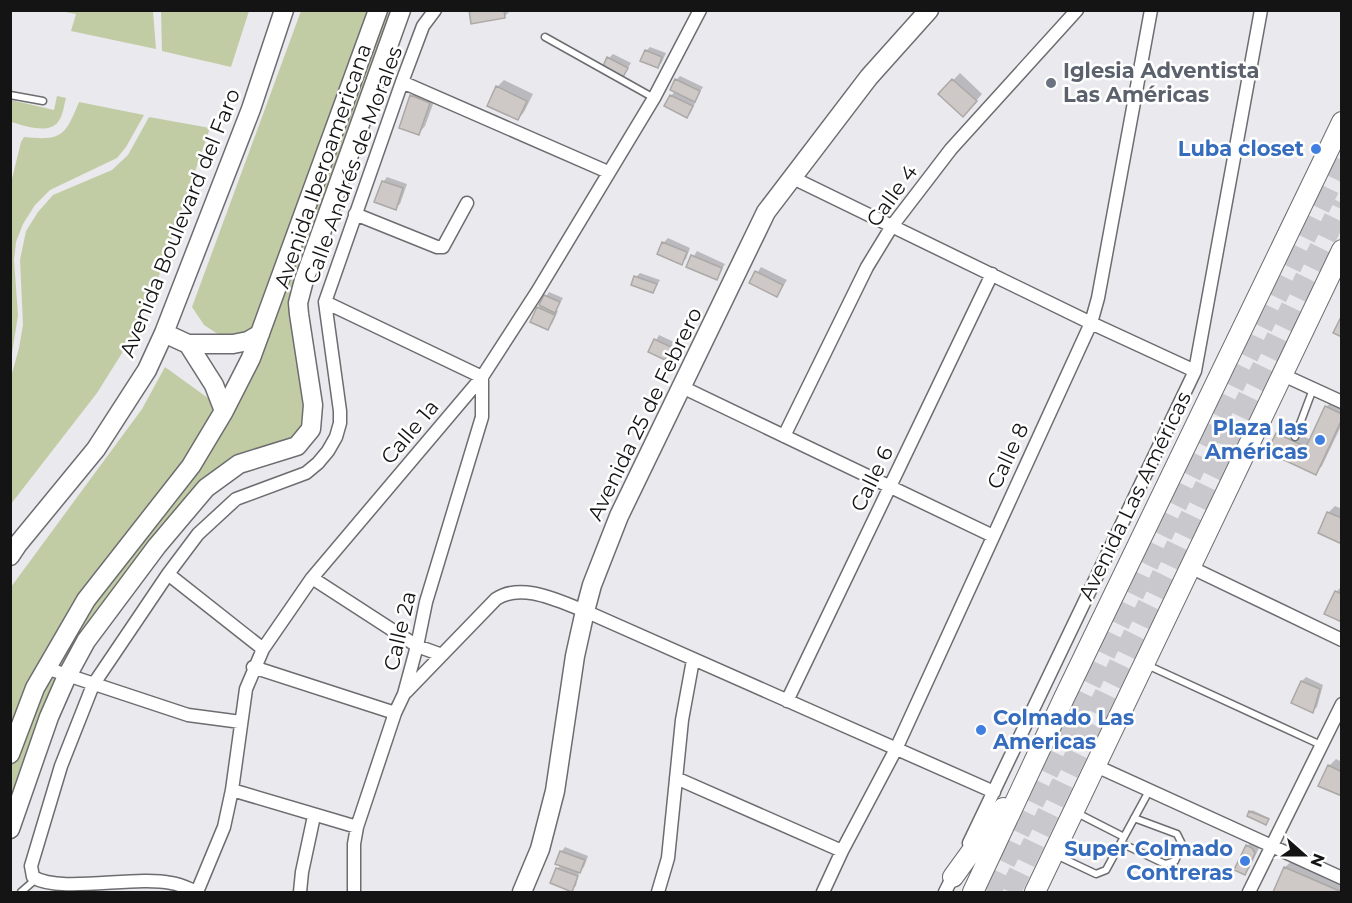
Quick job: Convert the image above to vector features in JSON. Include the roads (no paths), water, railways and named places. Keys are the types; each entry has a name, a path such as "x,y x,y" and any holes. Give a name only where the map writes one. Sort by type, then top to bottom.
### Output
{"main road":[{"name":"Avenida Las Américas","path":"973,892 1064,698 1335,152 1341,122"},
{"path":"1035,892 1339,259"},
{"path":"949,885 1008,802 1064,698"}],"street":[{"name":"Avenida Boulevard del Faro","path":"13,546 96,449 147,370 164,333 251,109 284,10"},
{"name":"Avenida Iberoamericana","path":"10,754 35,688 86,600 191,466 224,411 251,358 378,10"},
{"name":"Avenida Iberoamericana","path":"10,829 49,717 67,676 86,641 157,546 206,488 239,464 297,446 311,429 313,405 298,303 304,280 401,10"},
{"name":"Calle Andrés de Morales","path":"36,879 32,873 32,861 61,766 93,685 168,574 198,534 236,499 306,473 328,451 336,437 340,423 325,302 423,26 435,10"},
{"name":"Calle 1a","path":"197,892 224,827 232,790 246,689 263,649 312,578 482,377 537,292 654,98 700,10"},
{"name":"Avenida 25 de Febrero","path":"522,892 540,849 555,791 574,656 585,611 592,585 619,516 766,212 869,77 928,10"},
{"name":"Calle 4","path":"784,436 867,267 892,226 951,149 1077,10"},
{"name":"Calle 8","path":"822,892 896,749 1091,323 1098,298 1151,10"},
{"path":"949,885 1195,371 1261,10"},
{"path":"402,82 608,172"},
{"path":"793,178 1195,371"},
{"path":"355,214 437,247 443,247 467,203"},
{"name":"Calle 6","path":"787,701 992,274"},
{"path":"325,302 482,377"},
{"path":"164,333 188,344 233,344 248,341 260,333"},
{"path":"188,344 214,385 224,411"},
{"path":"1283,375 1341,402"},
{"name":"Calle 2a","path":"354,892 354,844 357,827 395,713 404,694 426,602 482,417 482,377"},
{"path":"682,387 993,536"},
{"path":"1190,567 1341,640"},
{"path":"168,574 263,649"},
{"path":"312,578 417,646 442,655"},
{"path":"404,694 496,598 506,592 523,592 556,600 585,611 994,792"},
{"path":"658,892 668,858 682,720 693,660"},
{"path":"46,668 188,715 241,722"},
{"path":"254,668 395,713"},
{"path":"1249,892 1341,704"},
{"path":"1096,766 1341,878"},
{"path":"676,778 842,851"},
{"path":"232,790 357,827"},
{"path":"300,892 314,816"},
{"path":"36,879 75,885 118,881 170,882 197,892"}],"lane":[{"path":"545,37 654,98"},
{"path":"10,95 43,101"},
{"path":"1295,437 1313,389"},
{"path":"1145,664 1321,745"},
{"path":"1054,854 1096,874 1106,870 1149,790"},
{"path":"1074,812 1165,864 1175,861 1182,844 1177,834 1134,818"},
{"path":"21,892 36,879"}],"tunnel":[{"path":"990,892 1342,160"},
{"path":"1010,892 1342,203"}],"place":[{"name":"Iglesia Adventista Las Américas","path":"1051,83"},
{"name":"Luba closet","path":"1316,149"},
{"name":"Plaza las Américas","path":"1320,440"},
{"name":"Colmado Las Americas","path":"981,730"},
{"name":"Super Colmado Contreras","path":"1245,861"}]}
